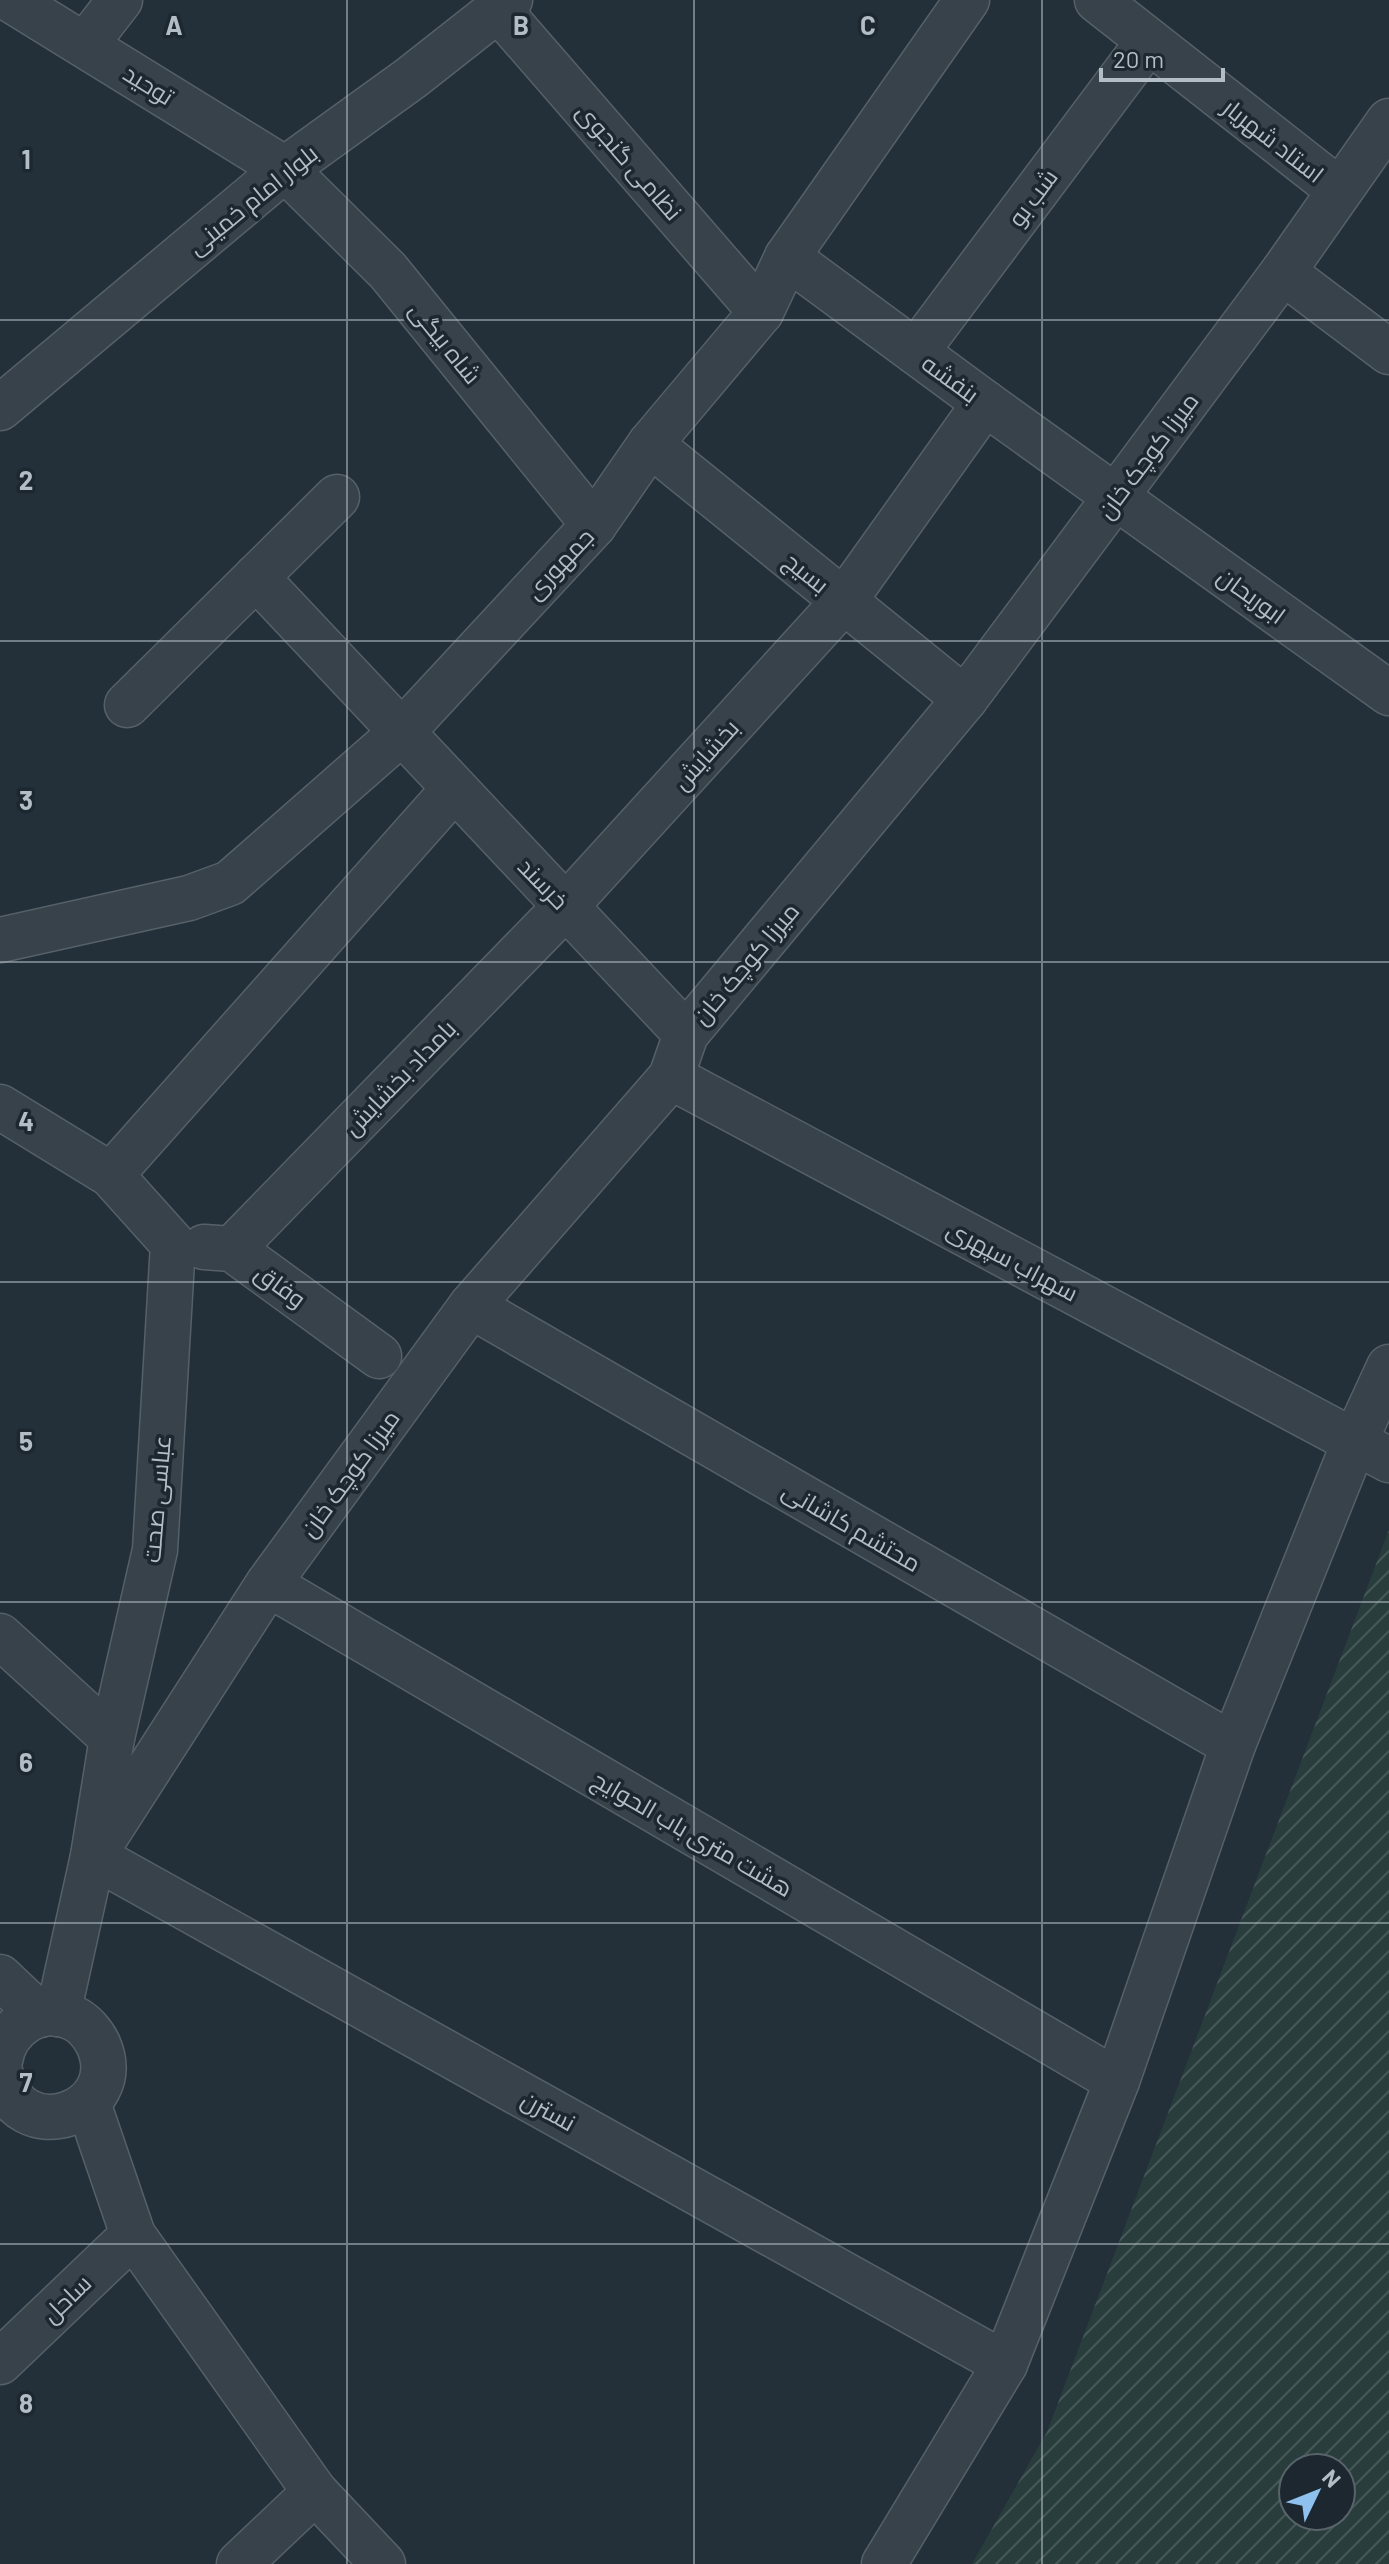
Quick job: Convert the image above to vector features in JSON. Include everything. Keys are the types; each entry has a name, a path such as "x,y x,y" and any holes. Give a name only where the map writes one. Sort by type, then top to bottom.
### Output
{"street":[{"name":"توحید","path":"11,0 285,169"},
{"path":"86,44 120,0"},
{"name":"جمهوری","path":"0,940 189,898 230,883 401,733 594,525 650,444 761,312 787,257 967,0"},
{"name":"استاد شهریار","path":"1097,0 1339,190"},
{"name":"بلوار امام خمینی","path":"0,408 285,169 411,78 504,5"},
{"name":"نظامی گنجوی","path":"504,5 761,312"},
{"name":"شب بو","path":"916,352 1148,42"},
{"name":"میرزا کوچک خان","path":"93,1856 268,1584 471,1306 671,1077 686,1034 965,699 1283,272 1389,121"},
{"name":"شاه بیگی","path":"285,169 388,271 594,525"},
{"name":"بنفشه","path":"787,257 1116,497"},
{"path":"1283,272 1389,352"},
{"name":"بخشایش","path":"566,906 844,601 985,403"},
{"name":"بسیج","path":"650,444 965,699"},
{"path":"127,705 337,497"},
{"name":"ابوریحان","path":"1116,497 1389,693"},
{"name":"خرسند","path":"256,577 686,1034"},
{"path":"111,1175 454,789"},
{"name":"بامداد بخشایش","path":"232,1249 566,906"},
{"name":"سهراب سپهری","path":"671,1077 1372,1451"},
{"path":"0,1107 111,1175 173,1244"},
{"name":"وفاق","path":"173,1244 232,1249 379,1356"},
{"name":"عباسی صحت","path":"49,2014 93,1856 112,1738 155,1550 173,1244"},
{"name":"محتشم کاشانی","path":"471,1306 1233,1745"},
{"path":"884,2564 1005,2364 1117,2081 1233,1745 1372,1451 1389,1367"},
{"name":"هشت متری باب الحوایج","path":"268,1584 1117,2081"},
{"path":"0,1636 112,1738"},
{"name":"نسترن","path":"93,1856 1005,2364"},
{"path":"0,1977 49,2014"},
{"path":"49,2014 74,2018 87,2028 97,2041 103,2057 103,2073 98,2089 88,2103 60,2117 35,2114 12,2100 3,2085 0,2058 10,2034 23,2022 49,2014"},
{"path":"88,2103 133,2235 315,2492 383,2564"},
{"name":"ساحل","path":"0,2362 133,2235"},
{"path":"239,2564 315,2492"}],"green space":[{"path":"1389,1530 1389,2564 972,2564 1047,2432"}]}
